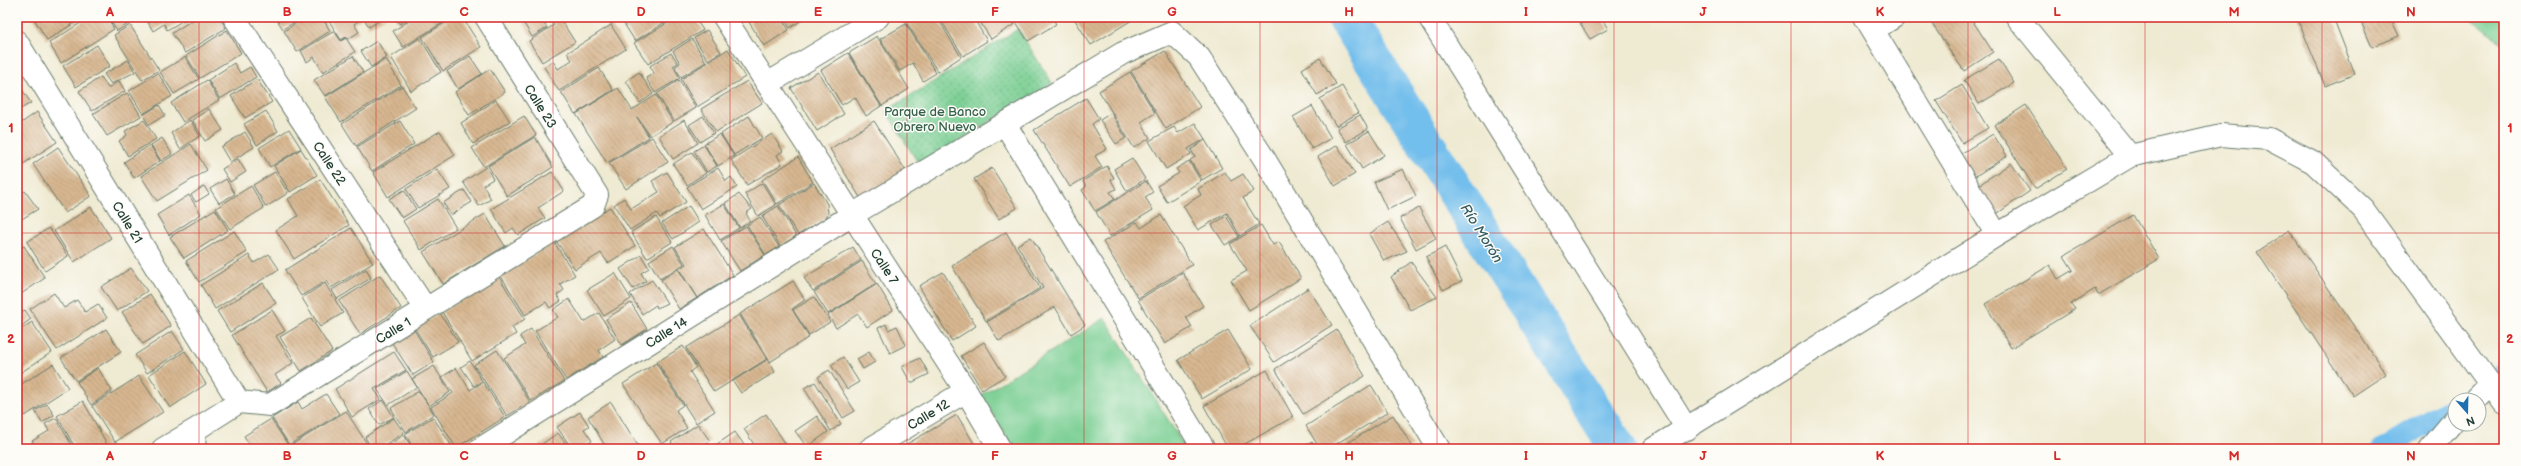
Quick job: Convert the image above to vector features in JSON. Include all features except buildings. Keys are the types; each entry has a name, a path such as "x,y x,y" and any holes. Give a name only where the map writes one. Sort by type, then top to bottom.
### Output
{"street":[{"name":"Calle 22","path":"234,17 426,310"},
{"name":"Calle 23","path":"486,17 596,195"},
{"name":"Calle 7","path":"724,17 769,83 852,215 966,391 1000,449"},
{"path":"769,83 878,17"},
{"path":"1429,17 1687,429"},
{"path":"1894,17 1869,24 1997,235"},
{"path":"2017,17 2130,156"},
{"name":"Calle 14","path":"480,449 852,215 1123,53 1172,32 1199,57 1265,160 1439,449"},
{"name":"Calle 21","path":"17,42 239,402"},
{"path":"1005,124 1204,449"},
{"path":"1653,449 1997,235 2130,156 2221,135 2269,139 2313,162 2363,209 2481,392"},
{"name":"Calle 1","path":"239,402 270,405 593,206 596,195"},
{"name":"Calle 12","path":"870,449 966,391"},
{"path":"2487,395 2504,403"},
{"path":"163,449 194,440 239,402"},
{"path":"2430,449 2447,429"}],"green space":[{"path":"2467,17 2504,17 2504,44"},
{"name":"Parque de Banco Obrero Nuevo","path":"1018,29 1052,83 920,166 886,111"},
{"path":"1105,318 1186,449 1014,449 981,395"}],"waterway":[{"name":"Río Morón","path":"1346,17 1618,449"},
{"path":"2478,392 2490,385 2504,372"},
{"path":"2383,449 2447,411"}]}
